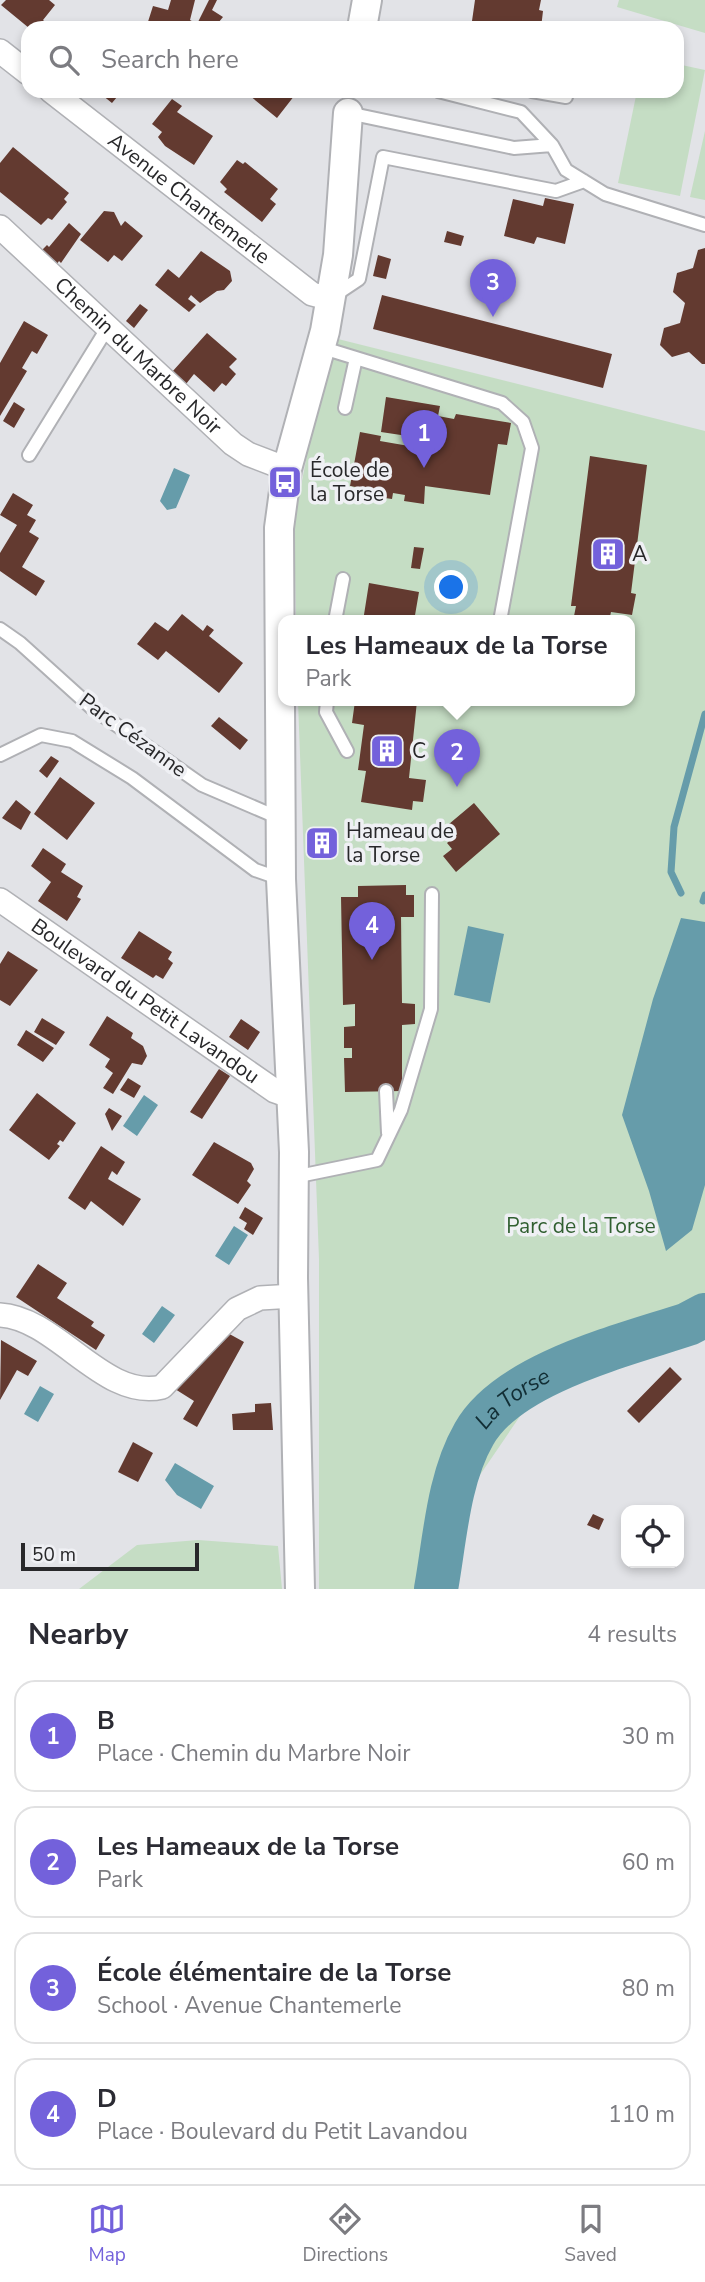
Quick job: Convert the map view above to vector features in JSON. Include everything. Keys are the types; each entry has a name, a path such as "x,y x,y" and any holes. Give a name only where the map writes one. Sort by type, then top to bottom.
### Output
{"street":[{"path":"363,21 367,0"},
{"path":"0,51 21,68"},
{"name":"Avenue Chantemerle","path":"60,98 322,296"},
{"path":"300,418 322,296 350,102"},
{"name":"Chemin du Marbre Noir","path":"0,227 233,444 287,469"},
{"path":"280,615 279,528 287,469 320,347 322,296"},
{"path":"281,706 281,880 292,1097 300,1589"},
{"name":"Boulevard du Petit Lavandou","path":"2,907 275,1091 292,1097"},
{"path":"0,1315 22,1320 116,1379 147,1390 162,1387 237,1309 260,1298 294,1296"}],"lane":[{"path":"466,98 522,112 552,145 566,170 605,194 705,225"},
{"path":"350,102 514,148 552,145"},
{"path":"322,296 359,279 383,157 556,191 584,181"},
{"path":"29,455 108,327"},
{"path":"320,347 502,403 523,422 532,449 501,615"},
{"path":"345,408 356,358"},
{"path":"336,615 342,579"},
{"name":"Parc Cézanne","path":"0,629 20,643 92,708 202,785 280,818"},
{"path":"327,706 326,712 347,751"},
{"path":"0,755 41,735 72,741 132,778 255,870 281,880"},
{"path":"294,1177 377,1160 401,1110 431,1009 432,894"},
{"path":"386,1091 388,1137"}],"green space":[{"path":"619,0 705,0 705,33 684,27 684,21 664,21 617,7"},
{"path":"684,66 705,70 680,196 618,183 636,98 684,98"},
{"path":"705,131 705,200 690,197"},
{"name":"Parc de la Torse","path":"330,337 705,431 705,1316 555,1365 469,1491 451,1589 319,1589 319,1259 298,706 635,706 635,615 296,615 294,522"},
{"path":"198,1540 278,1546 282,1589 79,1589 137,1545"}],"water":[{"path":"174,468 190,475 176,508 167,510 160,501"},
{"path":"681,918 705,922 705,1185 692,1230 666,1251 649,1191 622,1115 653,999"},
{"path":"468,926 504,934 490,1003 454,995"},
{"path":"144,1095 158,1105 137,1136 123,1126"},
{"path":"234,1226 248,1235 229,1265 215,1256"},
{"path":"162,1306 175,1315 154,1343 142,1334"},
{"path":"40,1386 54,1394 38,1422 24,1414"},
{"path":"175,1463 214,1486 201,1509 177,1495 165,1480"}],"building":[{"path":"6,0 49,0 55,5 44,21 21,21 1,5"},
{"path":"171,0 195,0 192,21 148,21 153,6 168,10"},
{"path":"209,0 217,0 212,10 223,17 220,21 198,21"},
{"path":"475,0 541,0 539,10 543,11 542,21 472,21"},
{"path":"253,98 293,98 277,118"},
{"path":"172,99 182,106 177,112 213,136 194,165 165,146 158,137 162,132 152,124"},
{"path":"13,147 69,193 64,199 67,202 52,220 48,218 41,225 0,192 0,163"},
{"path":"237,160 243,164 245,162 278,189 270,199 276,204 262,222 224,192 227,189 220,182"},
{"path":"545,198 574,204 565,244 537,237 534,244 504,236 513,199 543,206"},
{"path":"104,211 114,212 121,226 125,221 143,236 122,261 114,255 108,262 80,240"},
{"path":"69,223 81,234 61,263 59,261 55,267 40,252 47,245 49,247"},
{"path":"447,231 464,236 461,246 444,242"},
{"path":"705,248 705,364 702,364 689,352 672,357 660,345 664,328 680,323 685,303 673,292 677,273 693,268 698,250"},
{"path":"201,251 230,271 232,281 224,290 217,291 200,303 191,295 188,299 196,305 189,312 155,285 168,269 179,278"},
{"path":"378,255 391,259 386,279 373,276"},
{"path":"382,295 612,354 603,388 373,329"},
{"path":"140,304 148,310 134,328 126,321"},
{"path":"24,321 48,335 37,354 32,351 22,368 27,371 0,416 0,363"},
{"path":"207,333 237,359 229,367 236,374 226,386 222,383 214,392 194,374 186,384 172,372"},
{"path":"386,397 440,406 438,416 454,419 456,414 511,423 507,445 498,444 490,495 425,486 424,504 404,501 405,495 393,493 392,499 371,496 372,490 350,486 360,432 381,436 380,441 432,450 434,440 381,432"},
{"path":"14,402 25,409 14,428 3,421"},
{"name":"A","path":"590,456 647,465 631,593 636,594 632,615 611,612 610,615 574,615 576,606 571,606"},
{"path":"13,493 33,505 27,515 36,520 29,532 39,538 22,567 45,581 36,596 0,571 0,553 17,525 0,515"},
{"path":"414,547 424,548 420,569 411,568"},
{"path":"369,583 419,592 415,615 364,615"},
{"path":"182,614 203,631 207,625 214,630 209,636 243,663 219,693 166,651 158,660 137,644 155,622 168,631"},
{"name":"C","path":"354,706 416,706 409,778 426,780 423,802 413,801 412,810 361,802 366,771 358,770 364,725 352,723"},
{"path":"219,717 248,740 240,750 211,726"},
{"path":"51,756 59,761 47,778 39,771"},
{"path":"60,777 95,803 67,840 34,814"},
{"path":"16,800 31,812 21,830 2,818"},
{"path":"474,803 500,834 456,872 443,856 452,849 447,843 457,834 449,824"},
{"name":"Hameau de la Torse","path":"317,834 328,834 328,852 316,853"},
{"path":"43,848 66,864 61,872 83,886 77,897 81,899 67,921 38,901 51,882 31,866"},
{"path":"406,885 406,895 414,895 414,917 401,917 402,1003 415,1004 415,1024 402,1025 402,1091 345,1092 344,1058 352,1058 352,1048 344,1048 344,1027 355,1026 355,1004 343,1005 341,897 358,897 358,886"},
{"path":"139,931 172,952 168,959 173,963 163,979 156,975 153,978 121,958"},
{"path":"8,951 38,970 10,1006 0,1000 0,964"},
{"path":"107,1016 133,1033 131,1038 143,1046 147,1056 142,1065 132,1063 113,1094 103,1088 113,1073 105,1067 110,1059 89,1045"},
{"path":"42,1018 65,1032 56,1045 34,1032"},
{"path":"241,1019 260,1032 248,1050 229,1037"},
{"path":"26,1030 54,1048 43,1062 17,1045"},
{"path":"219,1069 230,1076 202,1119 190,1112"},
{"path":"128,1078 141,1086 134,1098 120,1090"},
{"path":"37,1093 76,1123 63,1142 60,1140 57,1144 60,1146 49,1160 9,1130"},
{"path":"109,1108 122,1116 112,1131 105,1114"},
{"path":"214,1142 251,1163 254,1169 247,1181 251,1185 238,1204 192,1175"},
{"path":"101,1146 125,1162 117,1175 112,1171 108,1179 141,1199 123,1226 91,1201 85,1210 68,1198"},
{"path":"245,1207 263,1218 253,1235 244,1229 247,1223 239,1218"},
{"path":"38,1264 67,1283 57,1298 94,1322 91,1326 105,1335 96,1350 16,1297"},
{"path":"224,1331 244,1342 197,1427 183,1419 194,1401 175,1389"},
{"path":"1,1340 37,1361 28,1376 17,1370 0,1400"},
{"path":"670,1367 682,1379 639,1423 627,1411"},
{"path":"271,1403 273,1430 233,1430 232,1414 255,1412 255,1404"},
{"path":"133,1442 153,1453 138,1482 118,1472"},
{"path":"593,1514 604,1519 599,1530 587,1525"}],"waterway":[{"path":"681,893 671,872 674,827 705,714"},
{"path":"703,901 705,895"},
{"name":"La Torse","path":"436,1589 458,1470 474,1434 490,1413 513,1394 570,1364 688,1324 705,1315"}],"place":[{"name":"École élémentaire de la Torse","path":"493,317"},
{"name":"B","path":"424,468"},
{"name":"École de la Torse","path":"285,482"},
{"name":"A","path":"608,554"},
{"name":"C","path":"387,751"},
{"name":"Les Hameaux de la Torse","path":"457,787"},
{"name":"Hameau de la Torse","path":"322,843"},
{"name":"D","path":"372,960"}]}
